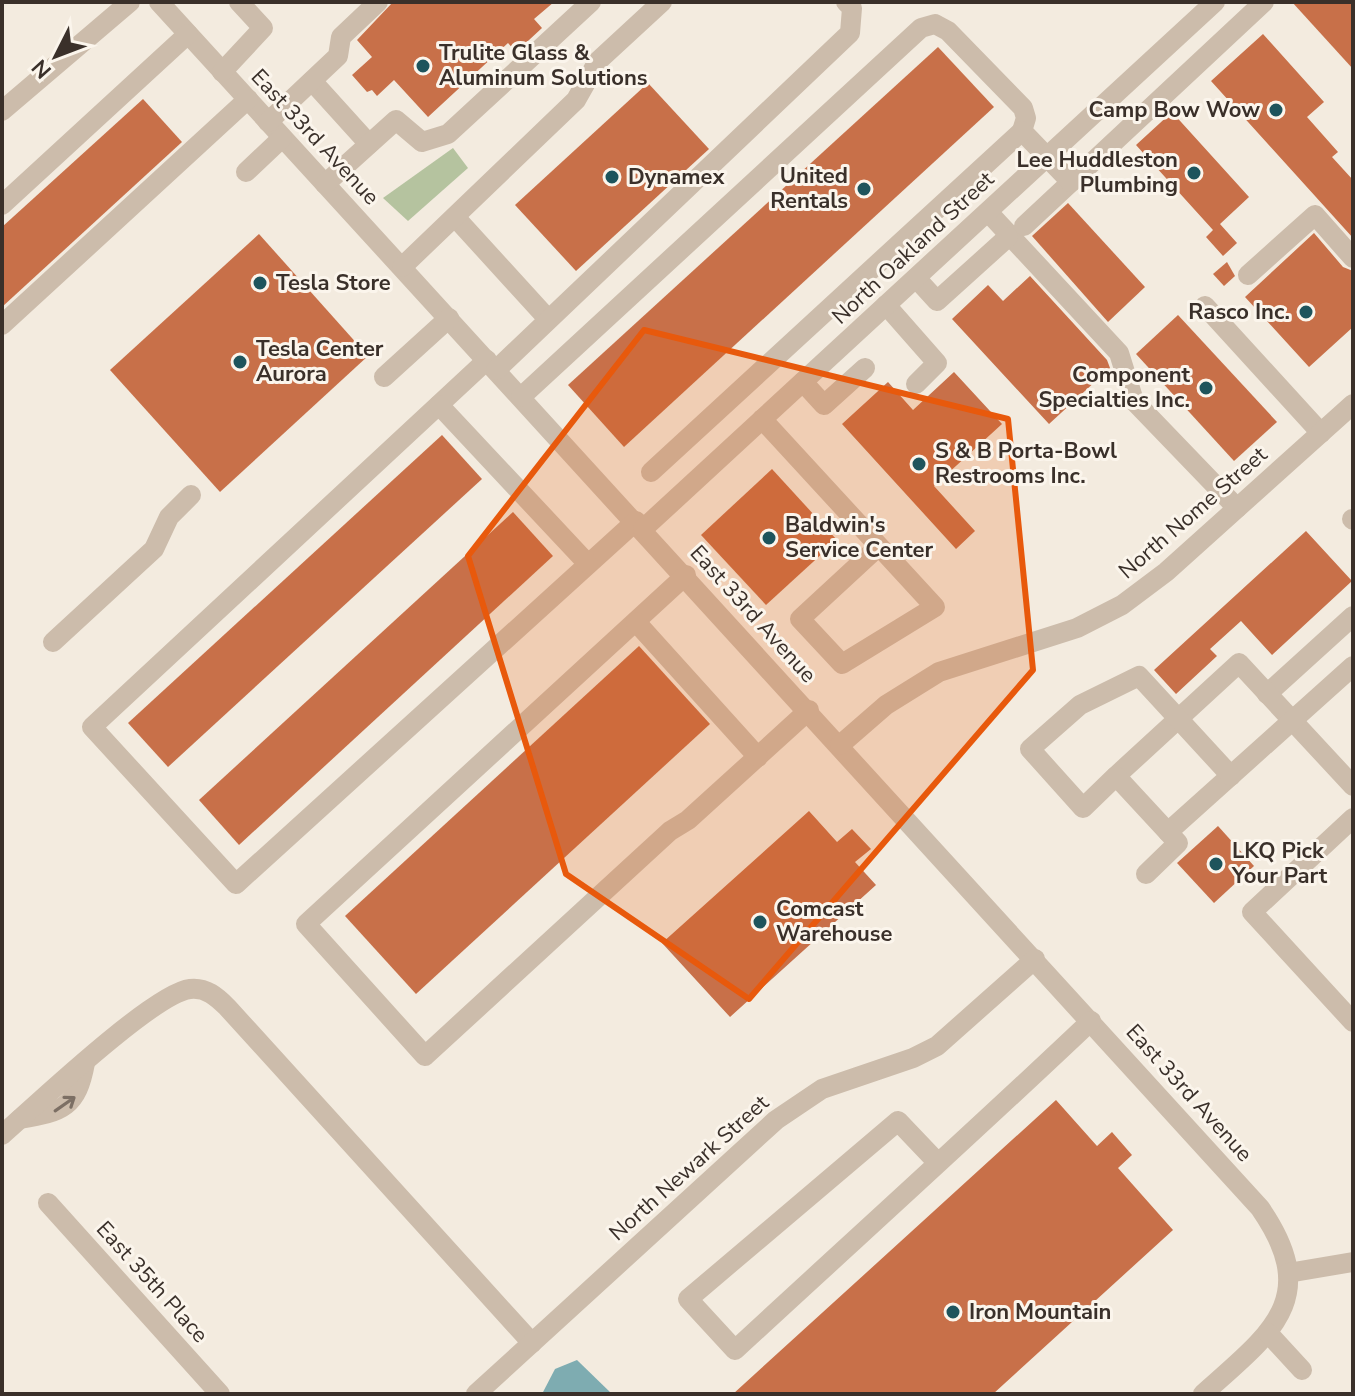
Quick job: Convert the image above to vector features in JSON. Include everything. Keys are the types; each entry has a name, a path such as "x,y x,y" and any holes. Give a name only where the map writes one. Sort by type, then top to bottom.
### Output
{"street":[{"path":"2,111 130,2"},
{"name":"East 33rd Avenue","path":"159,2 686,575 1260,1208 1282,1244 1288,1273"},
{"path":"222,72 263,28 239,2"},
{"path":"268,122 338,56 341,37 378,2"},
{"path":"325,184 396,120 422,142 448,134 591,2"},
{"path":"402,267 576,100 598,61 662,2"},
{"path":"588,564 439,405 548,319 850,33 852,8 846,2"},
{"name":"North Oakland Street","path":"439,405 92,727 236,884 588,564 717,461 1215,2"},
{"path":"881,260 937,301 1071,182 1264,2"},
{"path":"521,397 921,28 935,24 948,31 1023,108 1026,118 1022,131 651,472"},
{"path":"2,205 188,34"},
{"path":"312,81 369,144"},
{"path":"2,325 248,99"},
{"path":"1022,131 1071,182"},
{"path":"246,172 282,138"},
{"path":"975,174 994,206 1119,353 1134,401 1237,508"},
{"path":"1248,275 1315,215 1353,258"},
{"path":"455,217 548,319"},
{"path":"886,305 937,363 916,384"},
{"path":"1205,306 1321,433"},
{"path":"384,377 449,318"},
{"path":"788,346 824,405 865,368"},
{"name":"North Nome Street","path":"840,745 886,705 939,672 1077,628 1122,605 1166,572 1353,404"},
{"path":"762,419 879,546 935,607 842,664 800,619 879,546"},
{"path":"693,433 717,461"},
{"path":"53,642 154,549 169,517 191,495"},
{"path":"686,575 306,924 425,1056 670,831 688,820 809,710"},
{"path":"1267,694 1353,616"},
{"path":"636,622 758,757"},
{"path":"1231,776 1178,719 1139,676 1080,705 1030,749 1083,808 1116,776 1178,719 1239,663 1353,786"},
{"path":"1168,832 1353,666"},
{"path":"1116,776 1178,843 1146,874"},
{"path":"1353,818 1252,912 1353,1022"},
{"name":"North Newark Street","path":"476,1394 776,1120 822,1089 913,1058 937,1046 1035,959"},
{"path":"2,1135 20,1119 45,1115 71,1102 80,1093 85,1063 173,995 199,988 214,995 532,1343"},
{"path":"938,1163 898,1121 688,1299 735,1350 938,1163 1091,1021"},
{"name":"East 35th Place","path":"48,1203 220,1394"},
{"path":"1203,1394 1268,1333 1286,1301 1288,1273 1353,1262"},
{"path":"1268,1333 1302,1370"}],"highlighted area":[{"path":"644,330 1008,419 1033,670 749,999 566,874 468,556"}],"green space":[{"path":"453,148 468,168 408,221 383,198"}],"water":[{"path":"577,1360 612,1394 542,1394 555,1369"}],"building":[{"name":"Trulite Glass & Aluminum Solutions","path":"393,2 554,2 534,19 542,28 516,52 508,43 428,117 394,80 377,96 372,90 367,92 352,75 372,57 357,40"},
{"path":"1292,2 1353,2 1353,69"},
{"name":"Camp Bow Wow","path":"1263,34 1324,102 1307,117 1338,152 1332,157 1353,180 1353,238 1211,81"},
{"path":"938,47 994,107 624,447 568,385"},
{"name":"Dynamex","path":"648,83 709,149 576,271 515,205"},
{"path":"143,99 182,142 2,307 2,227"},
{"name":"Lee Huddleston Plumbing","path":"1172,112 1249,197 1220,224 1237,243 1223,256 1206,237 1213,230 1136,145"},
{"path":"1068,203 1145,287 1108,322 1032,236"},
{"name":"Rasco Inc.","path":"1314,233 1343,267 1353,271 1353,327 1309,367 1245,297"},
{"name":"Tesla Center Aurora","path":"259,234 368,356 220,492 110,370"},
{"path":"1227,262 1235,276 1224,286 1213,274"},
{"path":"1030,276 1107,360 1110,368 1049,424 952,319 988,285 1003,301"},
{"name":"Component Specialties Inc.","path":"1178,315 1277,422 1234,461 1136,354"},
{"name":"S & B Porta-Bowl Restrooms Inc.","path":"954,372 1002,424 934,486 975,531 956,549 842,424 888,382 913,410"},
{"path":"442,435 482,479 168,767 128,723"},
{"name":"Baldwin's Service Center","path":"772,469 837,540 766,605 701,535"},
{"path":"513,512 553,556 239,845 199,800"},
{"path":"1306,531 1352,581 1272,655 1241,621 1210,649 1217,656 1176,694 1154,670"},
{"path":"639,646 710,724 416,994 345,916"},
{"name":"Comcast Warehouse","path":"809,811 837,842 852,829 871,849 855,862 876,885 730,1017 662,943"},
{"name":"LKQ Pick Your Part","path":"1218,826 1254,866 1214,903 1177,863"},
{"name":"Iron Mountain","path":"1056,1100 1097,1146 1112,1132 1132,1155 1118,1168 1173,1230 993,1394 733,1394"}],"place":[{"name":"Trulite Glass & Aluminum Solutions","path":"423,66"},
{"name":"Camp Bow Wow","path":"1276,110"},
{"name":"Lee Huddleston Plumbing","path":"1194,173"},
{"name":"Dynamex","path":"612,177"},
{"name":"United Rentals","path":"864,189"},
{"name":"Tesla Store","path":"260,283"},
{"name":"Rasco Inc.","path":"1306,312"},
{"name":"Tesla Center Aurora","path":"240,362"},
{"name":"Component Specialties Inc.","path":"1206,388"},
{"name":"S & B Porta-Bowl Restrooms Inc.","path":"919,464"},
{"name":"Baldwin's Service Center","path":"769,538"},
{"name":"LKQ Pick Your Part","path":"1216,864"},
{"name":"Comcast Warehouse","path":"760,922"},
{"name":"Iron Mountain","path":"953,1312"}]}
